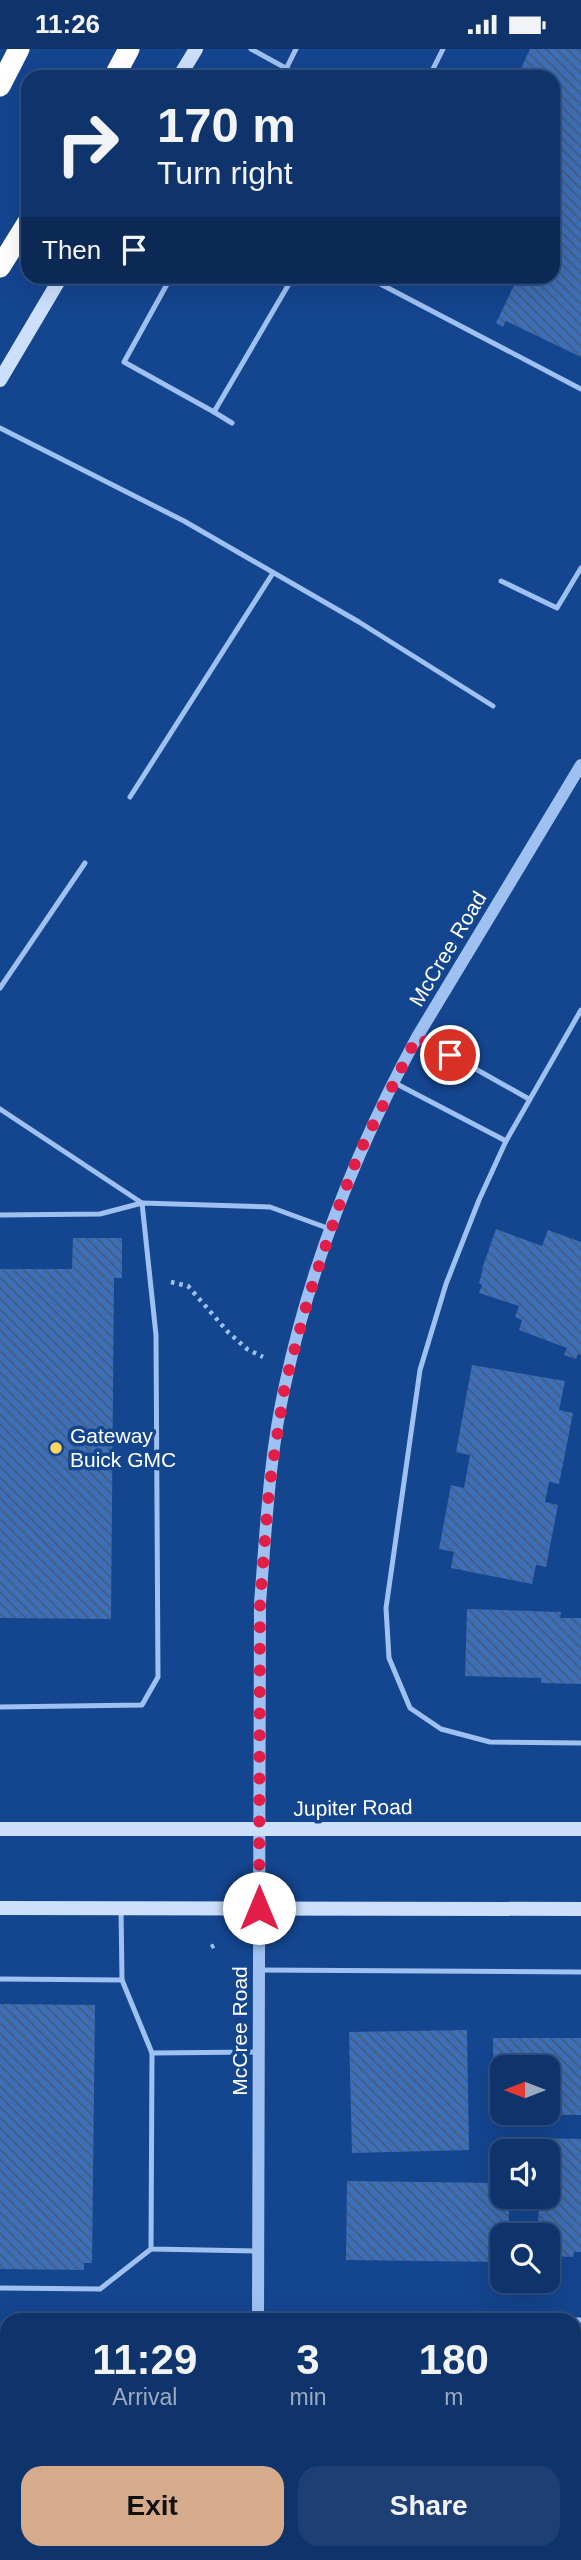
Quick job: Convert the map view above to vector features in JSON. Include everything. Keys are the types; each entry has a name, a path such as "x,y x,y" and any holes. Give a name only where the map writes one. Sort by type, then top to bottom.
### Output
{"highway":[{"path":"0,86 19,49"},
{"path":"118,70 129,49"},
{"path":"0,267 21,233"}],"main road":[{"path":"183,70 196,49"},
{"path":"0,380 57,284"},
{"name":"Jupiter Road","path":"0,1829 581,1829"},
{"path":"0,1908 581,1909"}],"street":[{"name":"McCree Road","path":"258,2313 260,1603 269,1489 285,1385 330,1229 359,1153 417,1037 581,765"}],"lane":[{"path":"251,49 290,70"},
{"path":"286,68 296,49"},
{"path":"432,70 443,49"},
{"path":"167,284 124,362 232,423"},
{"path":"214,412 289,284"},
{"path":"380,284 581,389"},
{"path":"0,428 184,521 359,622 493,706"},
{"path":"501,580 557,608 581,568"},
{"path":"130,797 273,573"},
{"path":"0,988 85,863"},
{"path":"581,1010 506,1141 446,1284 420,1370 386,1608 389,1658 410,1708 440,1729 490,1742 581,1743"},
{"path":"417,1037 529,1098"},
{"path":"393,1082 506,1141"},
{"path":"0,1109 142,1203 156,1335 158,1677 142,1705 0,1707"},
{"path":"0,1215 100,1214 142,1203 270,1207 330,1229"},
{"path":"121,1907 122,1980 152,2053 151,2249"},
{"path":"260,1970 581,1972"},
{"path":"0,1979 122,1980"},
{"path":"152,2053 259,2052"},
{"path":"0,2288 100,2289 151,2249 258,2251"}],"path":[{"path":"151,1281 188,1286 228,1332 247,1349 263,1357"}],"building":[{"path":"530,49 581,49 581,357 506,321 503,327 496,323 515,284 560,284 560,70 520,70"},
{"path":"496,1229 542,1246 548,1230 581,1242 581,1355 578,1354 576,1359 564,1355 567,1348 519,1330 522,1320 515,1317 519,1306 479,1293 482,1269"},
{"name":"Gateway Buick GMC","path":"73,1238 122,1238 122,1278 114,1278 111,1619 0,1618 0,1269 72,1269"},
{"path":"472,1365 565,1381 559,1410 573,1413 559,1484 549,1482 545,1502 558,1505 546,1567 536,1565 532,1584 451,1568 454,1552 439,1549 451,1485 464,1488 470,1455 456,1452"},
{"path":"467,1609 561,1612 560,1618 581,1618 581,1684 541,1683 541,1678 465,1676"},
{"path":"0,2004 95,2005 92,2263 84,2263 84,2270 0,2269"},
{"path":"467,2030 469,2150 352,2153 349,2032"},
{"path":"493,2038 581,2038 581,2115 560,2115 560,2055 493,2055"},
{"path":"536,2138 581,2139 581,2252 574,2252 573,2257 560,2256 560,2223 538,2223 539,2209 560,2209 560,2139"},
{"path":"347,2181 490,2183 490,2209 509,2209 509,2223 490,2223 490,2262 346,2260"}],"place":[{"name":"Gateway Buick GMC","path":"56,1448"}],"route":[{"path":"259,1908 260,1603 269,1489 285,1385 330,1229 359,1153 393,1082 417,1037 450,1055"}]}
